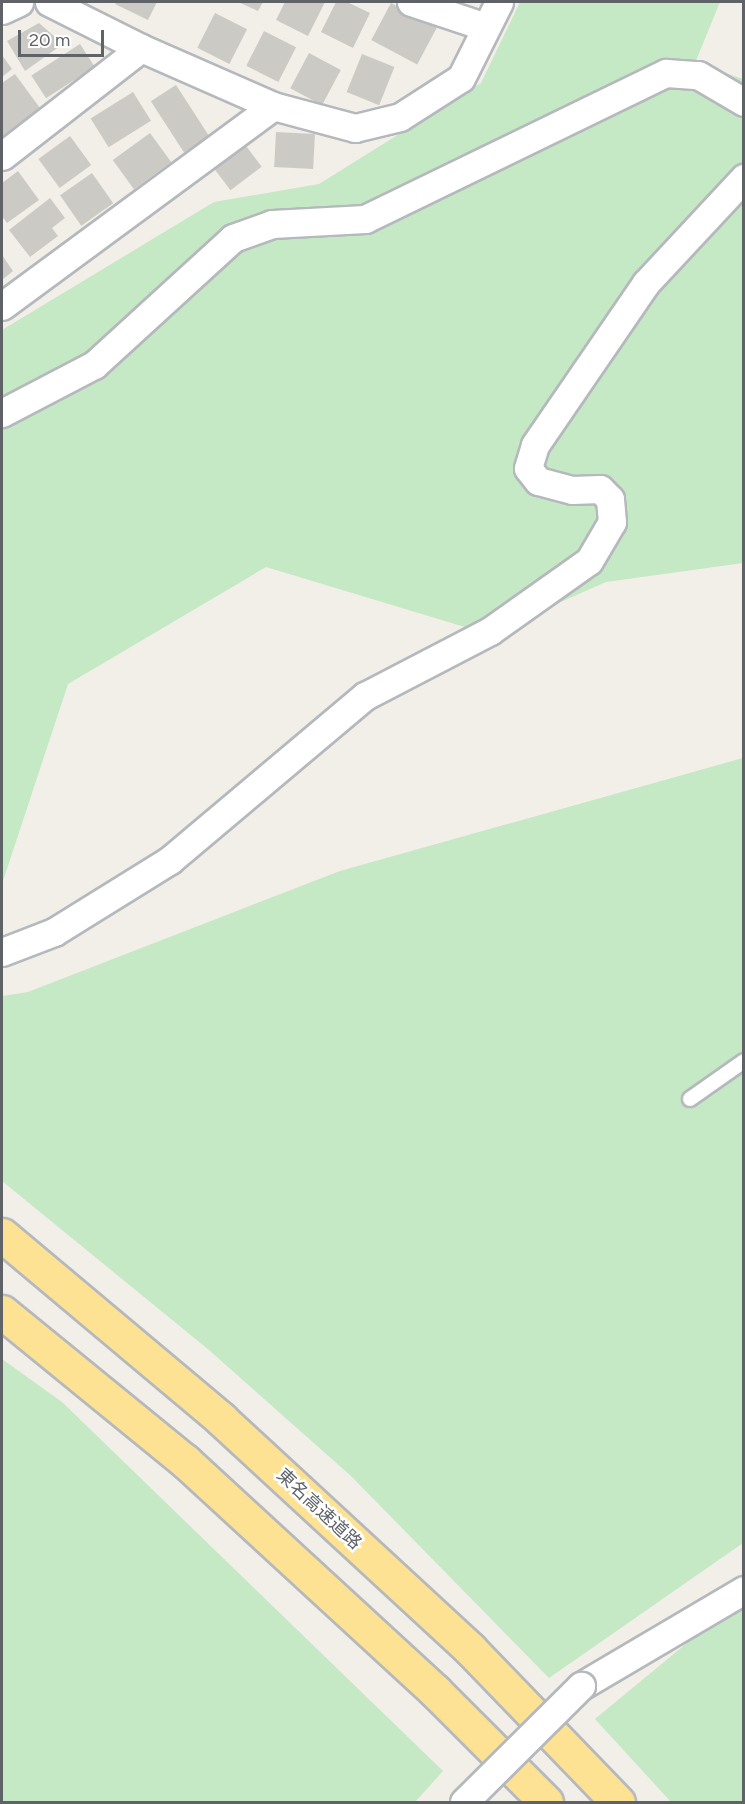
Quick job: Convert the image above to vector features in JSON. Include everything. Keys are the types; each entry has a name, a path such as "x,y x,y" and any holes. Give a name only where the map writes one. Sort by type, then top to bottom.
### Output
{"highway":[{"name":"東名高速道路","path":"2,1235 238,1435 470,1648 618,1803"},
{"path":"2,1312 185,1461 435,1691 546,1803"}],"street":[{"path":"2,10 19,2"},
{"path":"49,2 141,48 273,106 355,128 400,117 461,78 499,2"},
{"path":"411,2 486,27"},
{"path":"2,156 141,48"},
{"path":"2,413 94,365 233,238 272,224 365,219 666,73 698,75 744,102"},
{"path":"2,306 273,106"},
{"path":"2,952 54,932 170,860 365,696 490,631 589,561 612,522 610,499 600,489 572,490 538,481 528,468 535,445 646,283 744,178"},
{"path":"464,1802 581,1686 744,1590"}],"lane":[{"path":"690,1099 744,1061"}],"green space":[{"path":"520,2 720,2 695,63 743,79 743,563 606,582 488,634 266,567 68,684 2,884 2,330 214,202 319,184 481,83"},
{"path":"743,758 743,1543 549,1678 351,1476 209,1350 2,1181 2,996 28,992 340,871"},
{"path":"2,1359 62,1402 443,1771 415,1802 2,1802"},
{"path":"743,1609 743,1802 671,1802 595,1719 710,1624"}],"building":[{"path":"117,2 157,2 148,20 115,4"},
{"path":"238,2 263,2 258,11"},
{"path":"285,2 325,2 308,36 276,20"},
{"path":"336,2 347,2 370,13 353,48 321,32"},
{"path":"391,3 437,27 417,64 371,40"},
{"path":"215,13 247,29 229,64 197,48"},
{"path":"39,23 63,44 25,71 7,41"},
{"path":"264,31 296,47 278,82 246,66"},
{"path":"80,44 95,67 46,98 31,76"},
{"path":"309,53 341,70 322,105 290,88"},
{"path":"362,54 394,67 379,105 347,92"},
{"path":"2,55 12,69 2,77"},
{"path":"15,74 40,108 2,137 2,83"},
{"path":"176,85 209,136 184,152 151,101"},
{"path":"133,92 151,121 109,147 91,118"},
{"path":"276,132 315,134 313,169 274,167"},
{"path":"150,133 171,162 134,189 113,160"},
{"path":"70,136 91,165 60,188 38,159"},
{"path":"240,138 262,167 231,190 209,161"},
{"path":"18,171 39,200 7,223 2,216 2,183"},
{"path":"92,173 113,203 81,226 60,195"},
{"path":"50,198 65,218 52,228 58,236 30,257 9,230"},
{"path":"2,255 13,271 2,280"}]}
